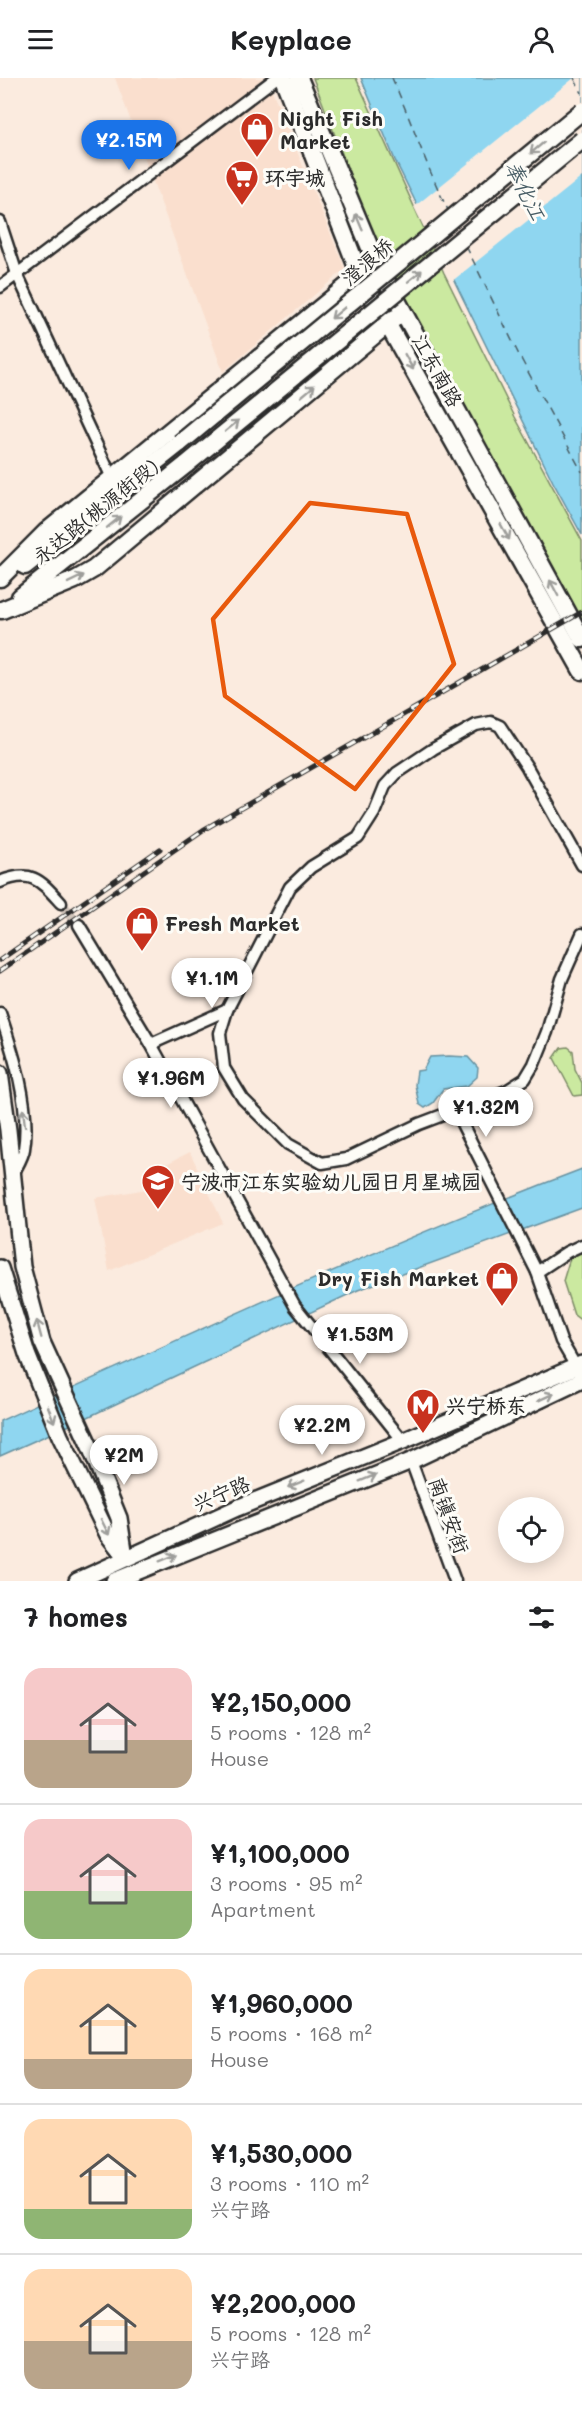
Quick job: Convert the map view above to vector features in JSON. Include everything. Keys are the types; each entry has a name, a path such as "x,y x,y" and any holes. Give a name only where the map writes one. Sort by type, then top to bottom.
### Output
{"main road":[{"name":"江东南路","path":"283,78 360,275 582,671"},
{"name":"江东南路","path":"299,78 376,262 582,639"},
{"name":"澄浪桥","path":"180,443 582,111"},
{"name":"永达路(桃源街段)","path":"1,611 187,464 582,140"},
{"path":"0,578 46,532 376,262"},
{"path":"1,611 75,580 94,569 403,312"},
{"name":"永达路(桃源街段)","path":"0,586 180,443"},
{"path":"0,1073 22,1267 42,1342 119,1518 125,1557"},
{"path":"0,1268 27,1354 60,1436 108,1535 125,1557 134,1577"},
{"name":"兴宁路","path":"77,1581 125,1557 237,1508 580,1372"},
{"name":"兴宁路","path":"114,1581 134,1577 411,1461 580,1372"}],"street":[{"path":"0,288 276,78"},
{"path":"0,222 17,274 112,478"},
{"path":"582,865 505,732 500,726 491,722 476,725 397,773 385,786 374,813 358,838 311,867 290,887 227,1010 220,1033 220,1050 224,1068 243,1099 288,1144 322,1163 346,1159 419,1124 506,1090 525,1079 547,1032 562,979 582,934"},
{"path":"0,882 17,875 36,879 61,903"},
{"path":"79,925 151,1044 295,1306 403,1441"},
{"path":"151,1044 227,1010"},
{"path":"0,1013 20,1084 26,1130 24,1151 13,1174"},
{"path":"455,1110 537,1272 561,1341 580,1372"},
{"path":"537,1272 582,1245"},
{"name":"南镇安街","path":"411,1461 455,1581"}],"highlighted area":[{"path":"310,503 407,514 454,664 355,789 225,696 213,619"}],"shaded area":[{"path":"115,78 267,78 345,269 223,372"},
{"name":"宁波市江东实验幼儿园日月星城园","path":"190,1152 223,1223 109,1271 95,1198 170,1185 166,1164"}],"green space":[{"path":"313,78 356,78 444,273 515,417 582,541 582,622 382,258"},
{"path":"568,1047 573,1051 575,1069 582,1083 582,1095 574,1096 554,1058 561,1048"},
{"path":"582,1252 582,1321 574,1315 563,1281 570,1258"}],"water":[{"name":"奉化江","path":"361,78 582,78 582,535 553,482 395,160"},
{"path":"430,1057 468,1057 478,1068 477,1077 467,1086 443,1089 433,1103 425,1108 419,1104 415,1085 417,1071 423,1070"},
{"path":"582,1169 582,1208 358,1290 0,1456 0,1421 361,1258"}],"pier":[{"path":"574,78 582,78 582,177 451,282 414,207"}],"ferry route":[{"path":"392,78 449,212"},
{"path":"574,78 582,93"},
{"path":"466,246 519,355 582,472"}],"tunnel":[{"path":"61,903 79,925"}],"railway":[{"path":"0,971 203,830 582,612"},
{"path":"0,960 160,849"}],"place":[{"name":"Night Fish Market","path":"257,158"},
{"name":"环宇城","path":"242,206"},
{"name":"Fresh Market","path":"142,952"},
{"name":"宁波市江东实验幼儿园日月星城园","path":"158,1210"},
{"name":"Dry Fish Market","path":"502,1307"},
{"name":"兴宁桥东","path":"423,1434"}]}
